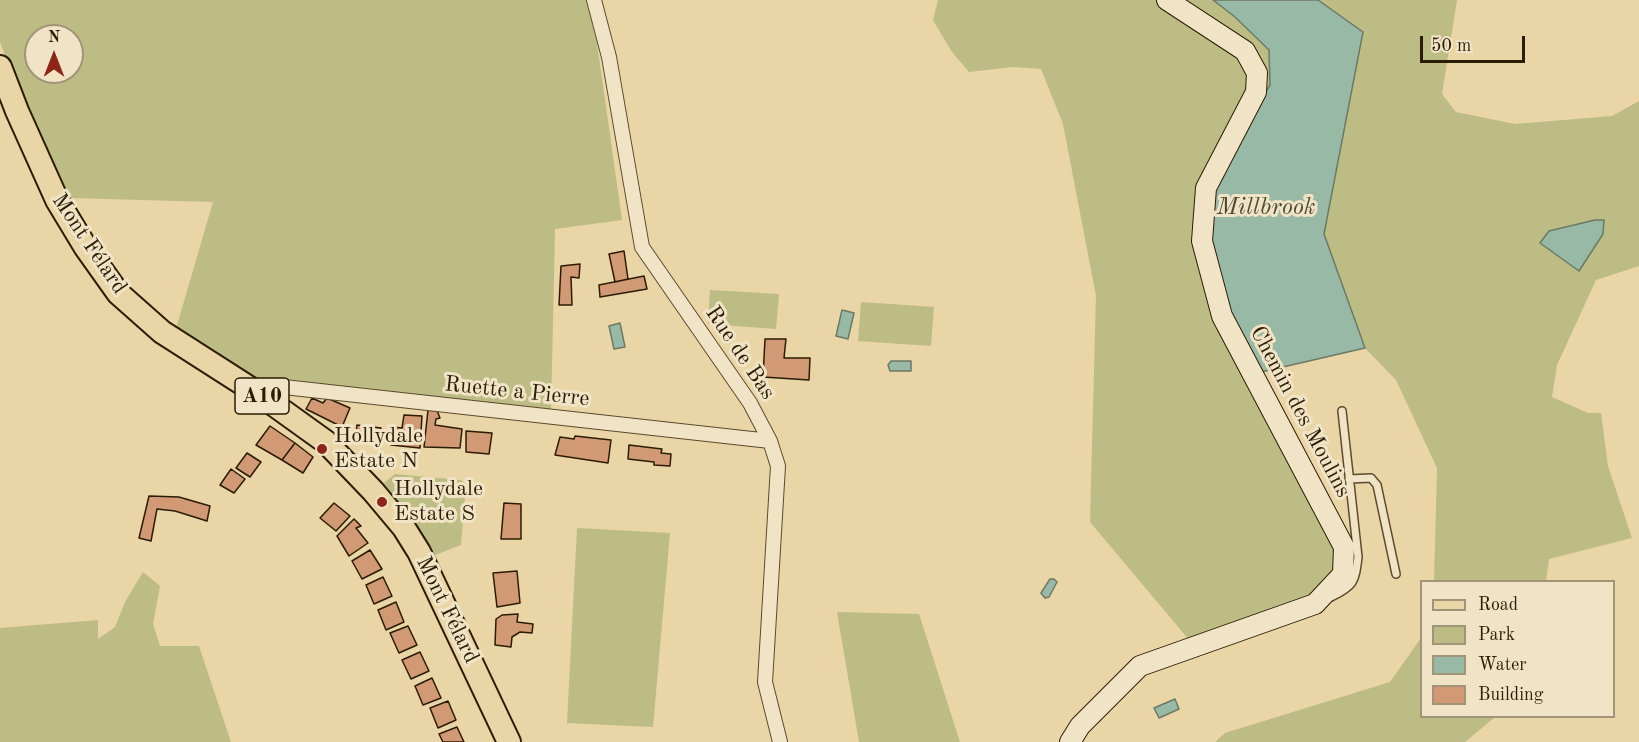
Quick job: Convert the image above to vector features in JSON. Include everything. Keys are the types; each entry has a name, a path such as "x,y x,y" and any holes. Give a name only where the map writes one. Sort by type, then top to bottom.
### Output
{"main road":[{"name":"Mont Félard","path":"0,67 57,200 86,248 118,293 162,333 262,396 326,442 373,491 404,528 419,552 509,742"}],"street":[{"name":"Rue de Bas","path":"594,0 609,57 642,247 750,403 770,441 778,466 765,682 780,742"},
{"name":"Chemin des Moulins","path":"1070,742 1080,726 1140,666 1315,604 1343,574 1344,547 1222,316 1202,241 1206,188 1256,92 1257,73 1245,51 1167,0"},
{"name":"Ruette a Pierre","path":"262,396 268,391 284,387 770,441"}],"lane":[{"path":"1315,604 1346,590 1355,581 1358,557 1342,411"},
{"path":"1349,479 1371,478 1377,485 1396,574"}],"green space":[{"path":"0,0 586,0 597,43 622,220 555,229 551,412 255,378 175,332 213,202 70,198 25,110 0,42"},
{"path":"938,0 1213,0 1235,17 1269,50 1270,85 1206,188 1202,241 1344,547 1343,574 1315,604 1195,647 1090,522 1096,296 1063,124 1041,69 1012,67 969,72 952,52 933,20"},
{"path":"1315,0 1457,0 1442,94 1456,112 1515,124 1612,116 1639,101 1639,266 1596,280 1557,365 1552,397 1588,413 1601,413 1608,466 1632,538 1549,559 1546,580 1434,580 1437,468 1396,380 1365,348 1324,234 1363,35"},
{"path":"710,290 779,294 776,329 708,324"},
{"path":"861,302 934,307 931,346 858,341"},
{"path":"395,474 461,480 466,485 461,545 430,557 383,492 384,483"},
{"path":"577,528 670,533 653,727 567,723"},
{"path":"143,572 160,586 153,624 160,646 199,646 231,742 0,742 0,628 98,620 98,639 115,627 125,602"},
{"path":"837,612 919,614 960,742 859,742"},
{"path":"1420,639 1420,718 1494,718 1465,742 1215,742 1225,733 1390,682"}],"water":[{"name":"Millbrook","path":"1213,0 1318,0 1363,32 1324,234 1365,348 1257,373 1220,307 1202,241 1206,188 1270,85 1269,50 1235,17"},
{"path":"1604,220 1603,234 1579,271 1540,243 1549,231"},
{"path":"842,310 854,313 848,339 836,336"},
{"path":"620,323 625,347 614,349 609,326"},
{"path":"891,361 911,361 911,371 890,371 888,365"},
{"path":"1050,579 1057,582 1049,597 1045,598 1041,593"},
{"path":"1175,699 1179,709 1159,718 1154,708"}],"building":[{"path":"624,251 628,279 615,282 609,254"},
{"path":"580,264 579,278 571,277 572,305 559,305 561,266"},
{"path":"644,276 647,289 600,297 599,285"},
{"path":"765,339 786,339 784,358 810,358 809,380 763,377"},
{"path":"312,398 323,403 327,398 350,408 342,427 306,409"},
{"path":"436,408 440,418 436,419 435,425 462,429 460,448 424,447 428,410"},
{"path":"404,415 422,416 420,448 391,445 393,427 402,428"},
{"path":"357,425 381,428 380,444 355,442"},
{"path":"270,426 295,443 282,460 256,445"},
{"path":"466,431 492,433 489,454 466,452"},
{"path":"575,436 611,440 608,463 555,455 560,437 574,439"},
{"path":"295,443 313,457 303,473 282,460"},
{"path":"629,445 662,449 661,453 671,454 670,466 628,459"},
{"path":"247,453 261,462 250,477 236,468"},
{"path":"231,469 245,479 234,493 220,485"},
{"path":"149,496 179,497 210,506 207,521 175,511 157,509 151,541 139,538"},
{"path":"334,503 350,516 336,531 320,518"},
{"path":"504,503 521,504 521,539 501,539"},
{"path":"354,519 361,526 356,528 368,543 349,556 337,536"},
{"path":"370,550 382,569 362,579 352,561"},
{"path":"517,571 520,603 497,607 493,573"},
{"path":"383,577 392,596 374,604 366,585"},
{"path":"396,602 404,622 386,630 378,610"},
{"path":"518,614 517,622 533,624 532,633 520,632 512,637 511,647 495,645 496,619 502,615"},
{"path":"408,626 417,645 399,653 390,633"},
{"path":"420,652 429,671 411,679 402,660"},
{"path":"432,678 441,698 423,705 415,686"},
{"path":"448,701 456,720 438,728 430,708"},
{"path":"457,727 464,742 443,742 439,734"}],"place":[{"name":"Hollydale Estate N","path":"322,449"},
{"name":"Hollydale Estate S","path":"382,502"}]}
